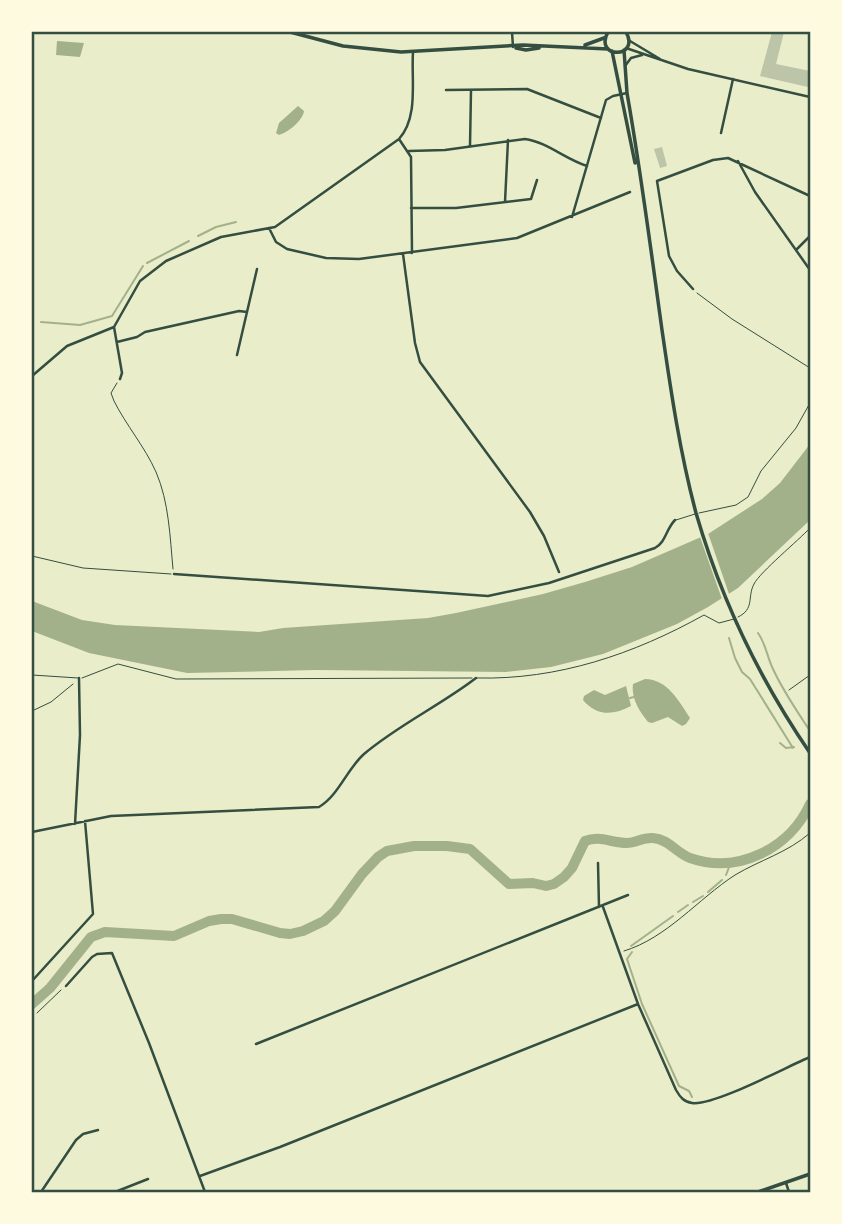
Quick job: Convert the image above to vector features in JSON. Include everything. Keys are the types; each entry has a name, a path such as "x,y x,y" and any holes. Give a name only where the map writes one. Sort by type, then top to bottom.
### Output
{"main road":[{"path":"290,32 343,46 413,52 523,45 625,49"},
{"path":"583,46 605,38 608,32"},
{"path":"626,32 629,39 625,49 626,93 674,409 696,513 733,616 767,683 810,753"},
{"path":"605,38 639,175"},
{"path":"758,1192 810,1174"}],"street":[{"path":"512,32 513,47"},
{"path":"633,32 629,39 663,61"},
{"path":"625,49 810,97"},
{"path":"120,379 122,373 114,327 140,281 166,261 221,237 269,228 283,222 398,139 405,132 411,116 413,52"},
{"path":"625,66 631,58 643,54"},
{"path":"721,133 733,79"},
{"path":"446,90 527,89 601,118"},
{"path":"470,146 471,90"},
{"path":"572,217 608,98 626,93"},
{"path":"398,139 409,151 412,253"},
{"path":"409,151 445,150 524,139 537,141 570,160 587,166"},
{"path":"505,202 508,140"},
{"path":"693,289 677,271 669,256 657,181 718,158 728,158 810,196"},
{"path":"738,161 755,192 810,270"},
{"path":"411,208 456,208 531,199 537,180"},
{"path":"269,228 276,243 287,249 344,260 517,238 630,192"},
{"path":"796,250 810,236"},
{"path":"403,254 420,362 530,512 559,572"},
{"path":"237,355 257,269"},
{"path":"117,342 155,329 239,311 247,312"},
{"path":"32,376 67,346 114,327"},
{"path":"174,574 488,596 549,583 655,548 662,544 668,527 674,520"},
{"path":"75,824 80,735 79,678"},
{"path":"32,832 111,816 319,807 330,799 352,768 373,747 476,678"},
{"path":"32,981 93,914 85,821"},
{"path":"598,863 601,906 638,1004 680,1097 700,1103 723,1096 810,1057"},
{"path":"256,1044 628,895"},
{"path":"66,986 92,957 112,953 205,1192"},
{"path":"200,1176 280,1147 638,1004"},
{"path":"41,1192 76,1140 98,1130"},
{"path":"115,1192 148,1179"},
{"path":"786,1183 789,1192"}],"lane":[{"path":"674,520 736,505 745,500 761,471 796,428 810,403"},
{"path":"32,675 79,678 118,664 176,678 522,677 577,667 625,652 704,615 722,623 743,615 750,607 755,582 810,528"},
{"path":"32,556 83,568 174,574"}],"path":[{"path":"693,289 732,319 810,368"},
{"path":"120,379 111,396 158,477 170,534 174,574"},
{"path":"789,690 810,675"},
{"path":"32,711 51,702 79,678"},
{"path":"620,953 645,943 736,875 773,857 810,833"},
{"path":"37,1013 66,986"}],"shaded area":[{"path":"57,41 84,43 80,57 56,55"},
{"path":"298,106 304,111 298,122 279,135 276,133 279,123"},
{"path":"810,444 810,520 738,588 677,624 603,654 551,667 506,672 316,670 187,673 89,653 32,631 32,601 82,620 115,625 259,632 428,618 543,594 632,567 708,534 762,499 780,483"},
{"path":"645,679 660,683 672,692 690,718 686,724 682,726 668,717 648,722 633,694 633,684"},
{"path":"626,686 631,706 612,713 600,712 583,700 584,696 594,690 605,695"}],"pier":[{"path":"707,530 730,597 723,602 699,534"}],"building":[{"path":"772,32 784,32 776,64 810,71 808,87 760,76"},
{"path":"662,147 667,166 660,168 654,149"}],"waterway":[{"path":"198,236 216,227 236,222"},
{"path":"147,263 189,241"},
{"path":"41,322 80,325 112,316 143,266"},
{"path":"758,633 777,677 810,731"},
{"path":"729,638 742,672 750,679 793,748"},
{"path":"630,698 634,697"},
{"path":"780,743 786,748 794,747"},
{"path":"32,1004 50,988 91,937 105,932 174,936 209,921 221,919 232,919 280,933 303,931 324,921 335,911 362,874 387,851 414,846 470,849 509,884 533,883 546,886 564,877 572,868 585,841 590,839 627,843 653,838 663,841 690,858 726,863 744,860 776,845 801,820 810,804"},
{"path":"726,875 731,862"},
{"path":"708,892 722,880"},
{"path":"693,902 703,896"},
{"path":"678,912 688,905"},
{"path":"631,946 673,916"},
{"path":"632,952 627,959 642,1004 679,1086 689,1091 692,1097"}]}
